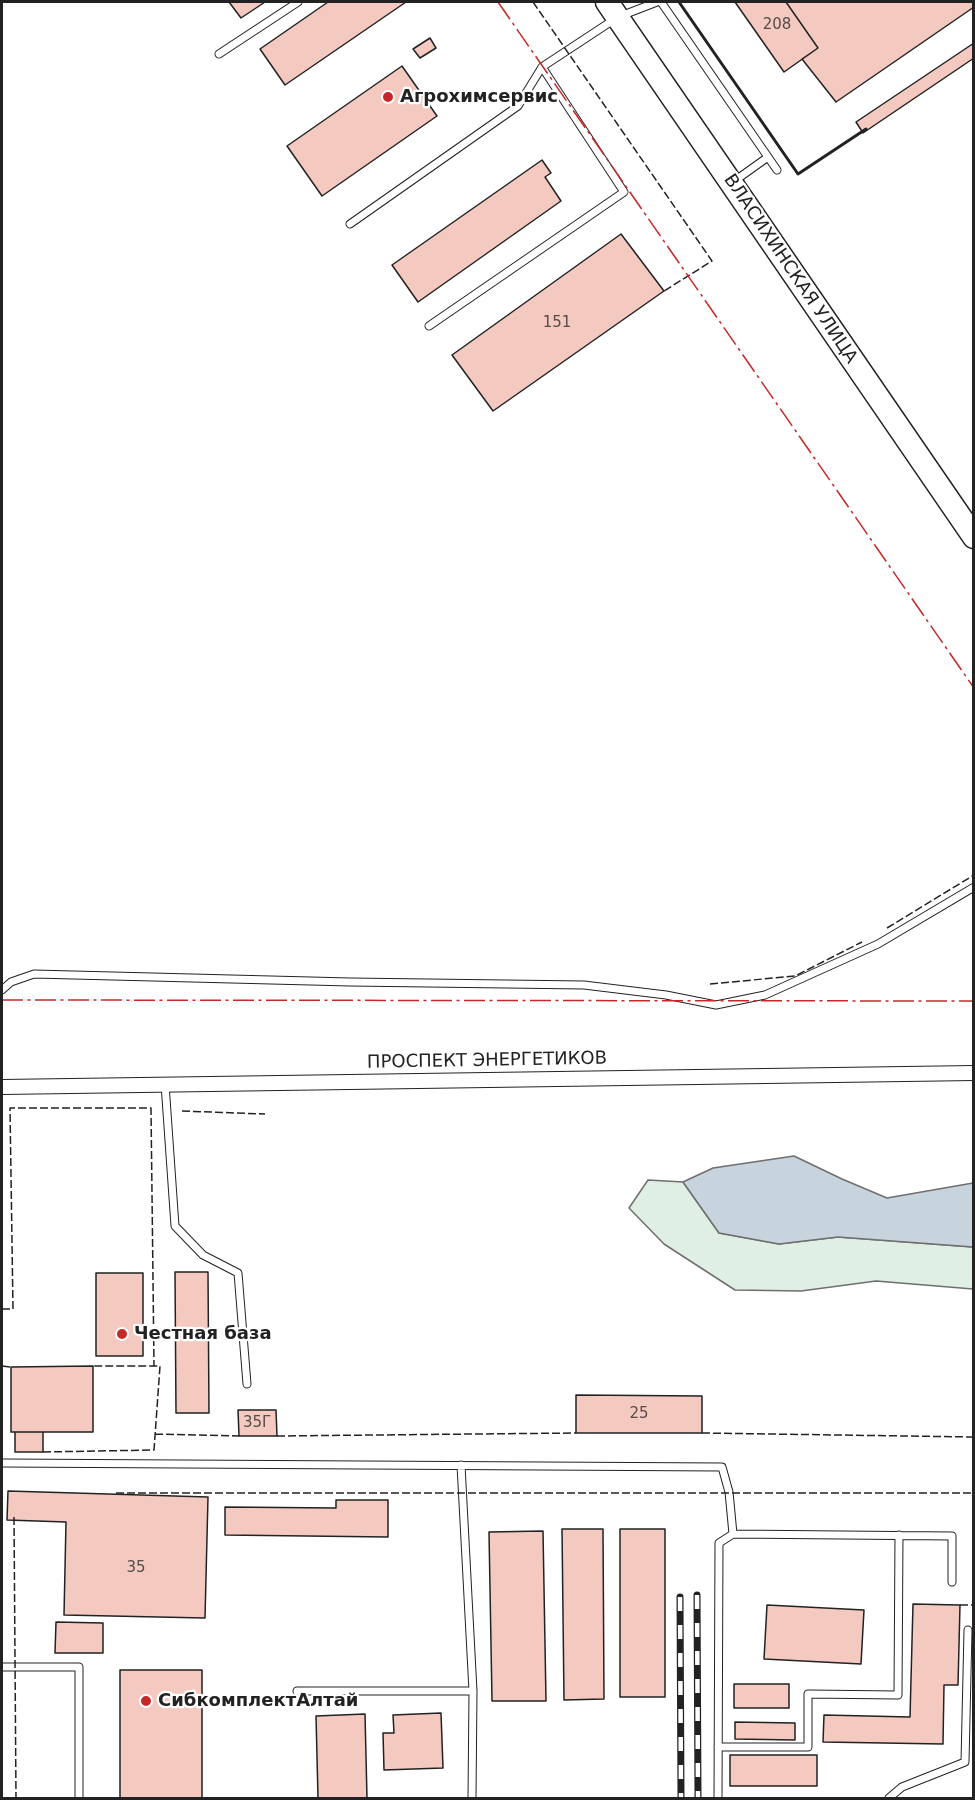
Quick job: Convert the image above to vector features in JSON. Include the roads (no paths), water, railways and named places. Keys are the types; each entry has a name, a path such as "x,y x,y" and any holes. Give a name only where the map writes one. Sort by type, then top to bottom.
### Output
{"highway":[{"name":"ВЛАСИХИНСКАЯ УЛИЦА","path":"612,9 974,537"}],"street":[{"name":"ПРОСПЕКТ ЭНЕРГЕТИКОВ","path":"2,1087 974,1072"}],"lane":[{"path":"219,54 297,2"},
{"path":"350,224 518,106 542,67 612,9 659,2 777,170"},
{"path":"429,326 624,192 542,67"},
{"path":"731,183 768,157"},
{"path":"2,990 11,982 34,974 350,982 584,984 666,995 716,1005 765,994 878,944 974,887"},
{"path":"165,1084 175,1226 203,1255 238,1273 247,1384"},
{"path":"2,1463 722,1467 729,1492 733,1534"},
{"path":"461,1465 473,1691 472,1798"},
{"path":"718,1798 719,1543 733,1534 952,1536 952,1582"},
{"path":"718,1747 808,1748 808,1694 897,1695 899,1535"},
{"path":"889,1798 902,1787 965,1762 968,1630"},
{"path":"2,1667 79,1667 79,1798"},
{"path":"297,1690 473,1691"}],"railway":[{"path":"697,1595 698,1798"},
{"path":"680,1597 681,1798"}],"place":[{"name":"Агрохимсервис","path":"388,97"},
{"name":"Честная база","path":"122,1334"},
{"name":"СибкомплектАлтай","path":"146,1701"}]}
